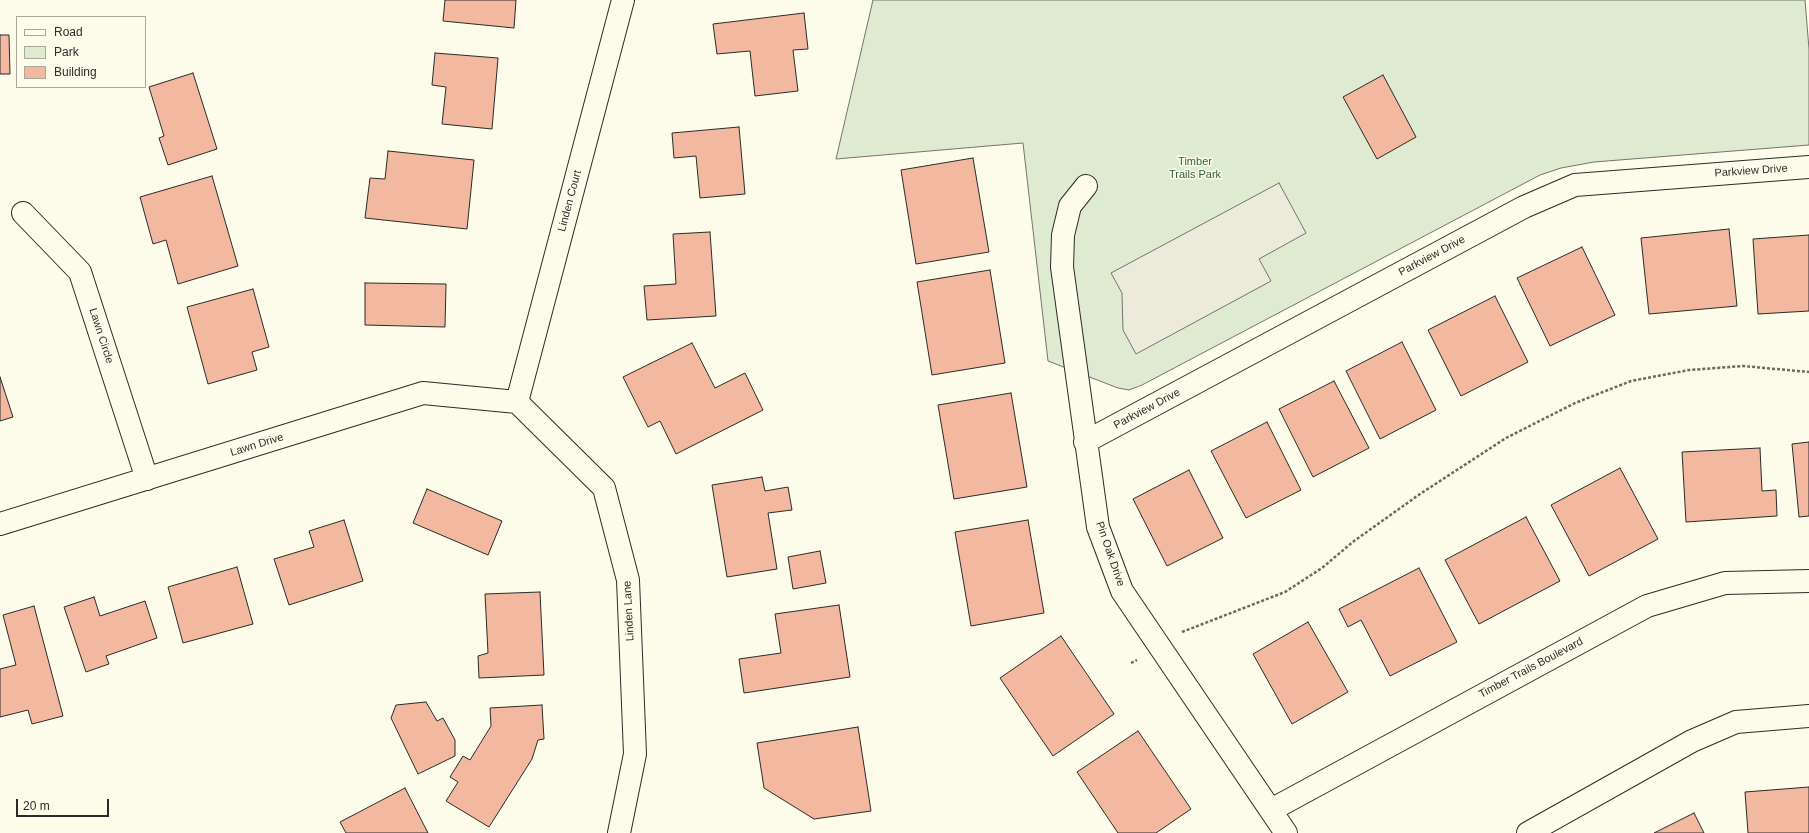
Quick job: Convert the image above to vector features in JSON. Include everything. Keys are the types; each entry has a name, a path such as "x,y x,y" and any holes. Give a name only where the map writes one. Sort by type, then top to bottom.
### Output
{"street":[{"name":"Linden Court","path":"517,402 623,0"},
{"name":"Parkview Drive","path":"1085,442 1524,207 1575,185 1809,167"},
{"name":"Pin Oak Drive","path":"1086,186 1070,206 1063,235 1062,266 1085,442 1098,527 1122,591 1286,833"},
{"name":"Lawn Circle","path":"23,213 80,272 147,479"},
{"name":"Lawn Drive","path":"0,524 423,393 517,402"},
{"name":"Linden Lane","path":"517,402 604,488 628,580 635,754 619,833"},
{"name":"Timber Trails Boulevard","path":"1271,810 1647,606 1725,584 1809,581"},
{"path":"1528,833 1692,741 1736,722 1809,716"}],"path":[{"path":"1176,634 1285,592 1322,568 1354,541 1420,494 1506,438 1575,403 1631,382 1689,370 1743,366 1809,372"}],"green space":[{"name":"Timber Trails Park","path":"873,0 1805,0 1809,49 1809,145 1594,162 1561,168 1540,175 1142,385 1129,390 1118,388 1048,361 1023,143 836,159"}],"shaded area":[{"path":"1279,183 1306,233 1259,259 1271,281 1136,354 1123,330 1122,293 1111,273"}],"building":[{"path":"445,0 516,0 514,28 443,21"},
{"path":"804,13 808,49 793,50 798,91 755,96 750,51 717,54 713,24"},
{"path":"0,35 9,35 10,74 0,74"},
{"path":"435,53 498,58 492,129 442,124 446,87 432,85"},
{"path":"193,73 217,149 168,165 159,138 164,136 149,87"},
{"path":"1383,75 1416,137 1377,159 1343,97"},
{"path":"739,127 745,194 700,198 696,156 674,158 672,133"},
{"path":"388,151 474,160 467,229 365,218 370,178 385,179"},
{"path":"973,158 989,252 916,264 901,170"},
{"path":"212,176 238,266 178,284 166,240 153,244 140,197"},
{"path":"1729,229 1737,306 1649,314 1641,238"},
{"path":"710,232 716,316 647,320 644,286 676,284 673,234"},
{"path":"1809,235 1809,311 1758,314 1753,239"},
{"path":"1582,247 1615,315 1550,346 1517,278"},
{"path":"990,270 1005,363 932,375 917,282"},
{"path":"365,283 446,284 445,327 365,325"},
{"path":"253,289 269,347 252,352 257,370 208,384 187,307"},
{"path":"1495,296 1528,362 1461,396 1428,330"},
{"path":"1402,342 1436,410 1380,439 1346,371"},
{"path":"692,343 715,388 745,373 763,410 676,454 660,421 648,427 623,377"},
{"path":"0,377 13,417 0,421"},
{"path":"1334,381 1369,448 1313,477 1279,409"},
{"path":"1011,393 1027,487 954,499 938,405"},
{"path":"1267,422 1301,490 1246,518 1211,451"},
{"path":"1809,442 1809,516 1799,517 1792,444"},
{"path":"1760,448 1762,491 1776,490 1777,516 1686,522 1682,452"},
{"path":"1620,468 1658,539 1589,576 1551,505"},
{"path":"1189,470 1223,538 1167,566 1133,499"},
{"path":"762,477 765,491 788,487 792,510 768,513 777,569 727,577 712,485"},
{"path":"427,489 502,521 488,555 413,523"},
{"path":"1526,517 1560,581 1479,624 1445,560"},
{"path":"344,520 363,581 289,605 274,559 314,547 309,531"},
{"path":"1028,520 1044,613 971,626 955,532"},
{"path":"820,551 826,583 793,589 788,557"},
{"path":"237,567 253,624 183,643 168,587"},
{"path":"1419,568 1457,642 1390,676 1361,620 1348,627 1339,609"},
{"path":"540,592 544,675 479,678 478,656 488,653 485,594"},
{"path":"94,597 100,616 145,601 157,638 106,656 109,664 86,672 64,607"},
{"path":"839,605 850,677 744,693 739,659 781,653 775,614"},
{"path":"34,606 63,716 32,724 28,710 0,717 0,669 16,665 3,615"},
{"path":"1308,622 1348,692 1292,724 1253,654"},
{"path":"1061,636 1114,714 1053,756 1000,678"},
{"path":"426,702 437,721 443,718 455,740 455,756 418,774 391,718 396,705"},
{"path":"542,705 544,739 538,740 532,759 489,827 446,801 458,782 450,777 463,756 470,760 491,726 490,708"},
{"path":"858,727 871,811 814,819 764,788 757,743"},
{"path":"1138,731 1191,809 1156,833 1118,833 1077,772"},
{"path":"1809,787 1809,833 1748,833 1745,792"},
{"path":"405,788 428,833 346,833 340,822"},
{"path":"1694,813 1704,833 1654,833"}]}
